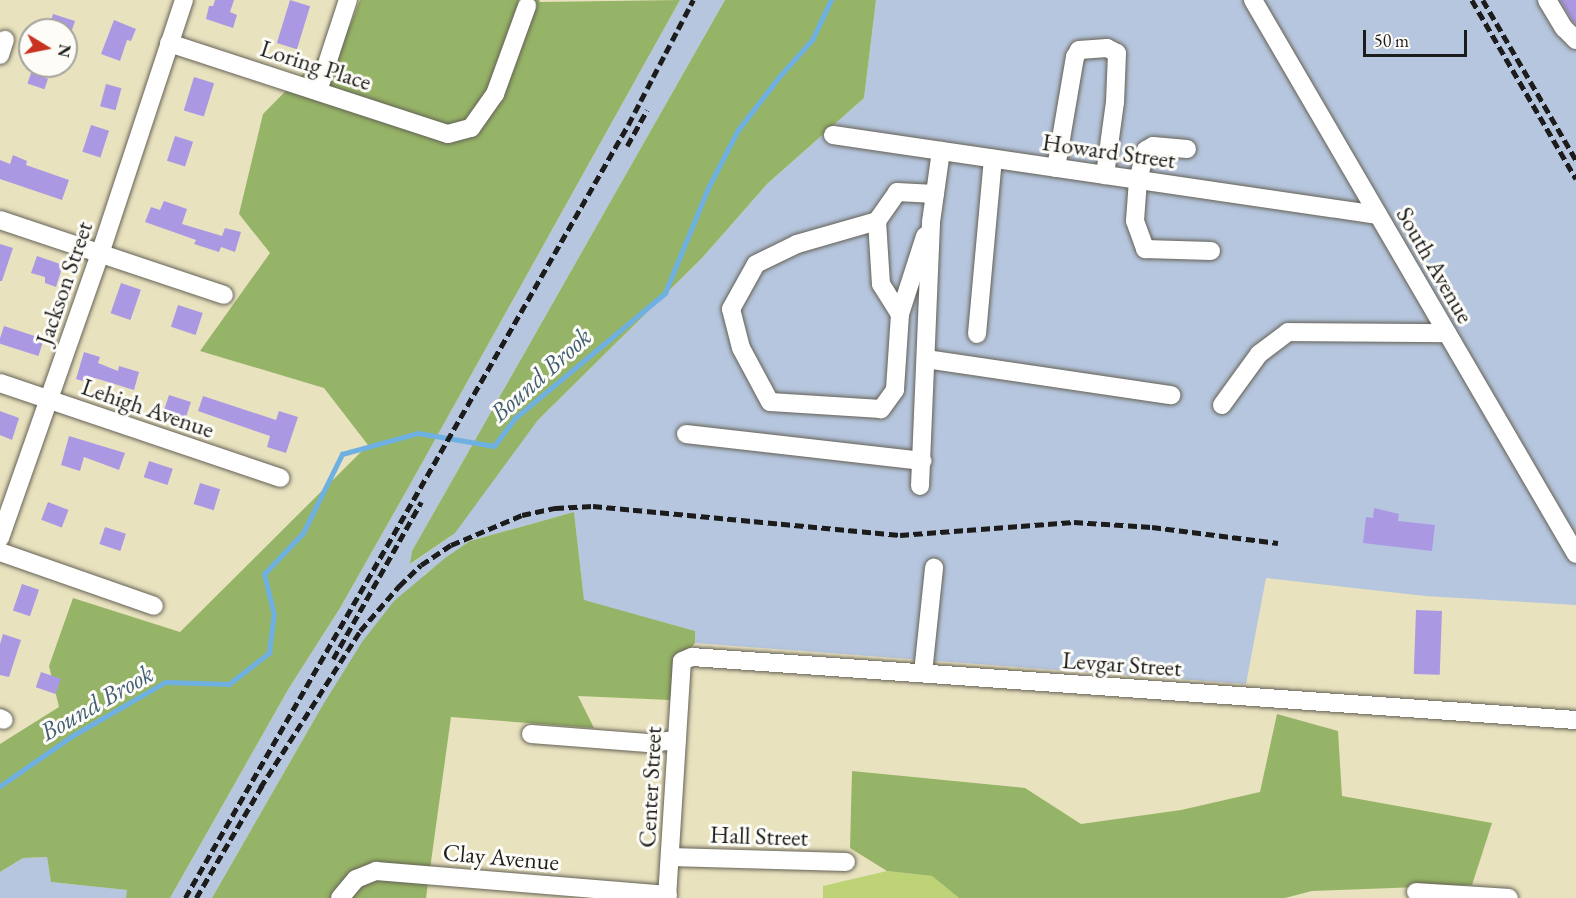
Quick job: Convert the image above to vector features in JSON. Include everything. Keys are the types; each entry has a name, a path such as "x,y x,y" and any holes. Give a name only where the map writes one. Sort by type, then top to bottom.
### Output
{"street":[{"name":"Jackson Street","path":"0,538 100,254 184,0"},
{"path":"318,91 348,0"},
{"name":"South Avenue","path":"1253,0 1576,554"},
{"path":"1547,0 1564,28 1576,40"},
{"name":"Loring Place","path":"169,43 448,134 471,128 495,94 527,6"},
{"path":"1056,168 1075,57 1079,50 1107,48 1117,53 1115,102 1105,175"},
{"name":"Howard Street","path":"833,135 1378,215"},
{"path":"1187,149 1153,146 1146,150 1138,180 1135,221 1145,249 1211,251"},
{"path":"920,486 931,222 941,151"},
{"path":"977,334 993,159"},
{"path":"900,314 880,284 877,221 897,192 935,194"},
{"path":"0,220 224,295"},
{"path":"877,221 797,244 756,264 731,309 741,348 770,402 881,409 895,390 900,314 909,279 931,222"},
{"path":"1222,405 1259,354 1288,332 1447,333"},
{"path":"926,359 1171,395"},
{"name":"Lehigh Avenue","path":"0,383 280,478"},
{"path":"686,434 922,461"},
{"path":"0,552 154,606"},
{"path":"923,673 934,567"},
{"name":"Levgar Street","path":"680,678 682,661 692,657 1576,720"},
{"name":"Center Street","path":"668,896 680,678"},
{"path":"531,734 648,743 677,740"},
{"name":"Hall Street","path":"670,857 846,862"},
{"name":"Clay Avenue","path":"340,898 357,879 376,871 668,896"},
{"path":"1416,892 1509,898"}],"shaded area":[{"path":"680,0 725,0 412,551 411,564 452,535 538,420 702,258 767,184 864,98 876,0 1576,0 1576,605 1425,596 1266,578 1246,684 695,643 695,631 584,601 574,512 470,541 425,574 321,708 212,898 170,898 289,688 340,608"},
{"path":"47,857 51,882 128,890 126,898 0,898 0,872 23,858"}],"green space":[{"path":"360,0 539,0 540,2 680,0 340,608 289,688 170,898 126,898 127,890 51,882 47,857 23,858 0,872 0,744 59,707 49,666 73,598 180,632 368,445 324,388 200,351 270,253 239,214 263,114 350,26"},
{"path":"725,0 876,0 864,98 767,184 702,258 538,420 455,533 410,564 412,551"},
{"path":"574,512 584,600 695,631 695,643 677,665 670,700 578,696 594,728 451,717 426,898 212,898 321,708 362,642 394,601 445,558 470,541"},
{"path":"1277,714 1338,731 1342,796 1492,823 1472,885 1312,891 1285,898 959,898 932,876 887,871 850,848 852,771 1025,788 1081,824 1181,810 1260,792"},
{"path":"887,871 932,876 959,898 823,898 823,886"}],"building":[{"path":"215,0 234,0 230,12 237,15 233,28 206,19 209,6 213,6"},
{"path":"290,0 310,6 297,49 277,43"},
{"path":"1560,0 1576,0 1576,24 1573,21"},
{"path":"53,14 66,18 52,18"},
{"path":"114,20 136,29 131,41 127,40 120,61 101,54"},
{"path":"194,77 214,83 204,117 184,110"},
{"path":"29,78 48,79 44,89 27,83"},
{"path":"106,84 121,88 116,110 100,106"},
{"path":"91,125 109,131 100,158 82,152"},
{"path":"175,136 193,142 185,167 167,161"},
{"path":"13,155 27,161 26,165 69,180 62,200 0,179 0,160 10,164"},
{"path":"164,201 187,209 182,224 222,236 225,228 241,232 235,252 221,247 219,252 194,244 196,240 145,222 151,207 160,210"},
{"path":"0,244 13,248 2,281 0,281"},
{"path":"37,256 63,265 56,287 45,283 45,277 31,273"},
{"path":"121,283 141,290 130,320 111,313"},
{"path":"178,305 203,313 196,335 171,327"},
{"path":"4,326 44,339 38,356 0,344"},
{"path":"84,352 100,357 98,363 118,371 119,366 139,372 134,390 95,378 93,384 76,379"},
{"path":"169,395 191,402 185,419 163,412"},
{"path":"203,396 276,420 279,411 298,417 286,453 267,447 270,436 198,411"},
{"path":"0,411 19,418 12,440 0,435"},
{"path":"69,436 125,453 119,470 84,457 80,471 61,465"},
{"path":"149,461 173,469 168,485 144,477"},
{"path":"200,483 220,489 214,510 194,504"},
{"path":"48,502 69,510 62,528 41,520"},
{"path":"1374,508 1399,514 1398,521 1435,525 1432,551 1363,543 1366,517 1373,518"},
{"path":"105,527 126,534 120,551 99,544"},
{"path":"22,584 39,590 30,616 13,610"},
{"path":"1416,610 1442,611 1440,675 1414,674"},
{"path":"3,634 21,640 9,677 0,675 0,644"},
{"path":"41,672 61,679 56,694 36,687"}],"waterway":[{"name":"Bound Brook","path":"0,786 72,736 165,682 229,684 269,653 274,615 264,574 303,533 342,454 418,433 494,446 514,419 665,293 708,188 738,130 779,77 812,40 831,0"}],"railway":[{"path":"185,898 628,125 693,0"},
{"path":"1472,0 1576,179"},
{"path":"1483,0 1576,160"},
{"path":"627,146 647,110"},
{"path":"333,659 421,502"},
{"path":"260,788 360,631 399,586 421,565 451,545 522,515 555,508 593,506 900,535 1074,522 1152,527 1278,543"},
{"path":"196,898 264,782"}]}
